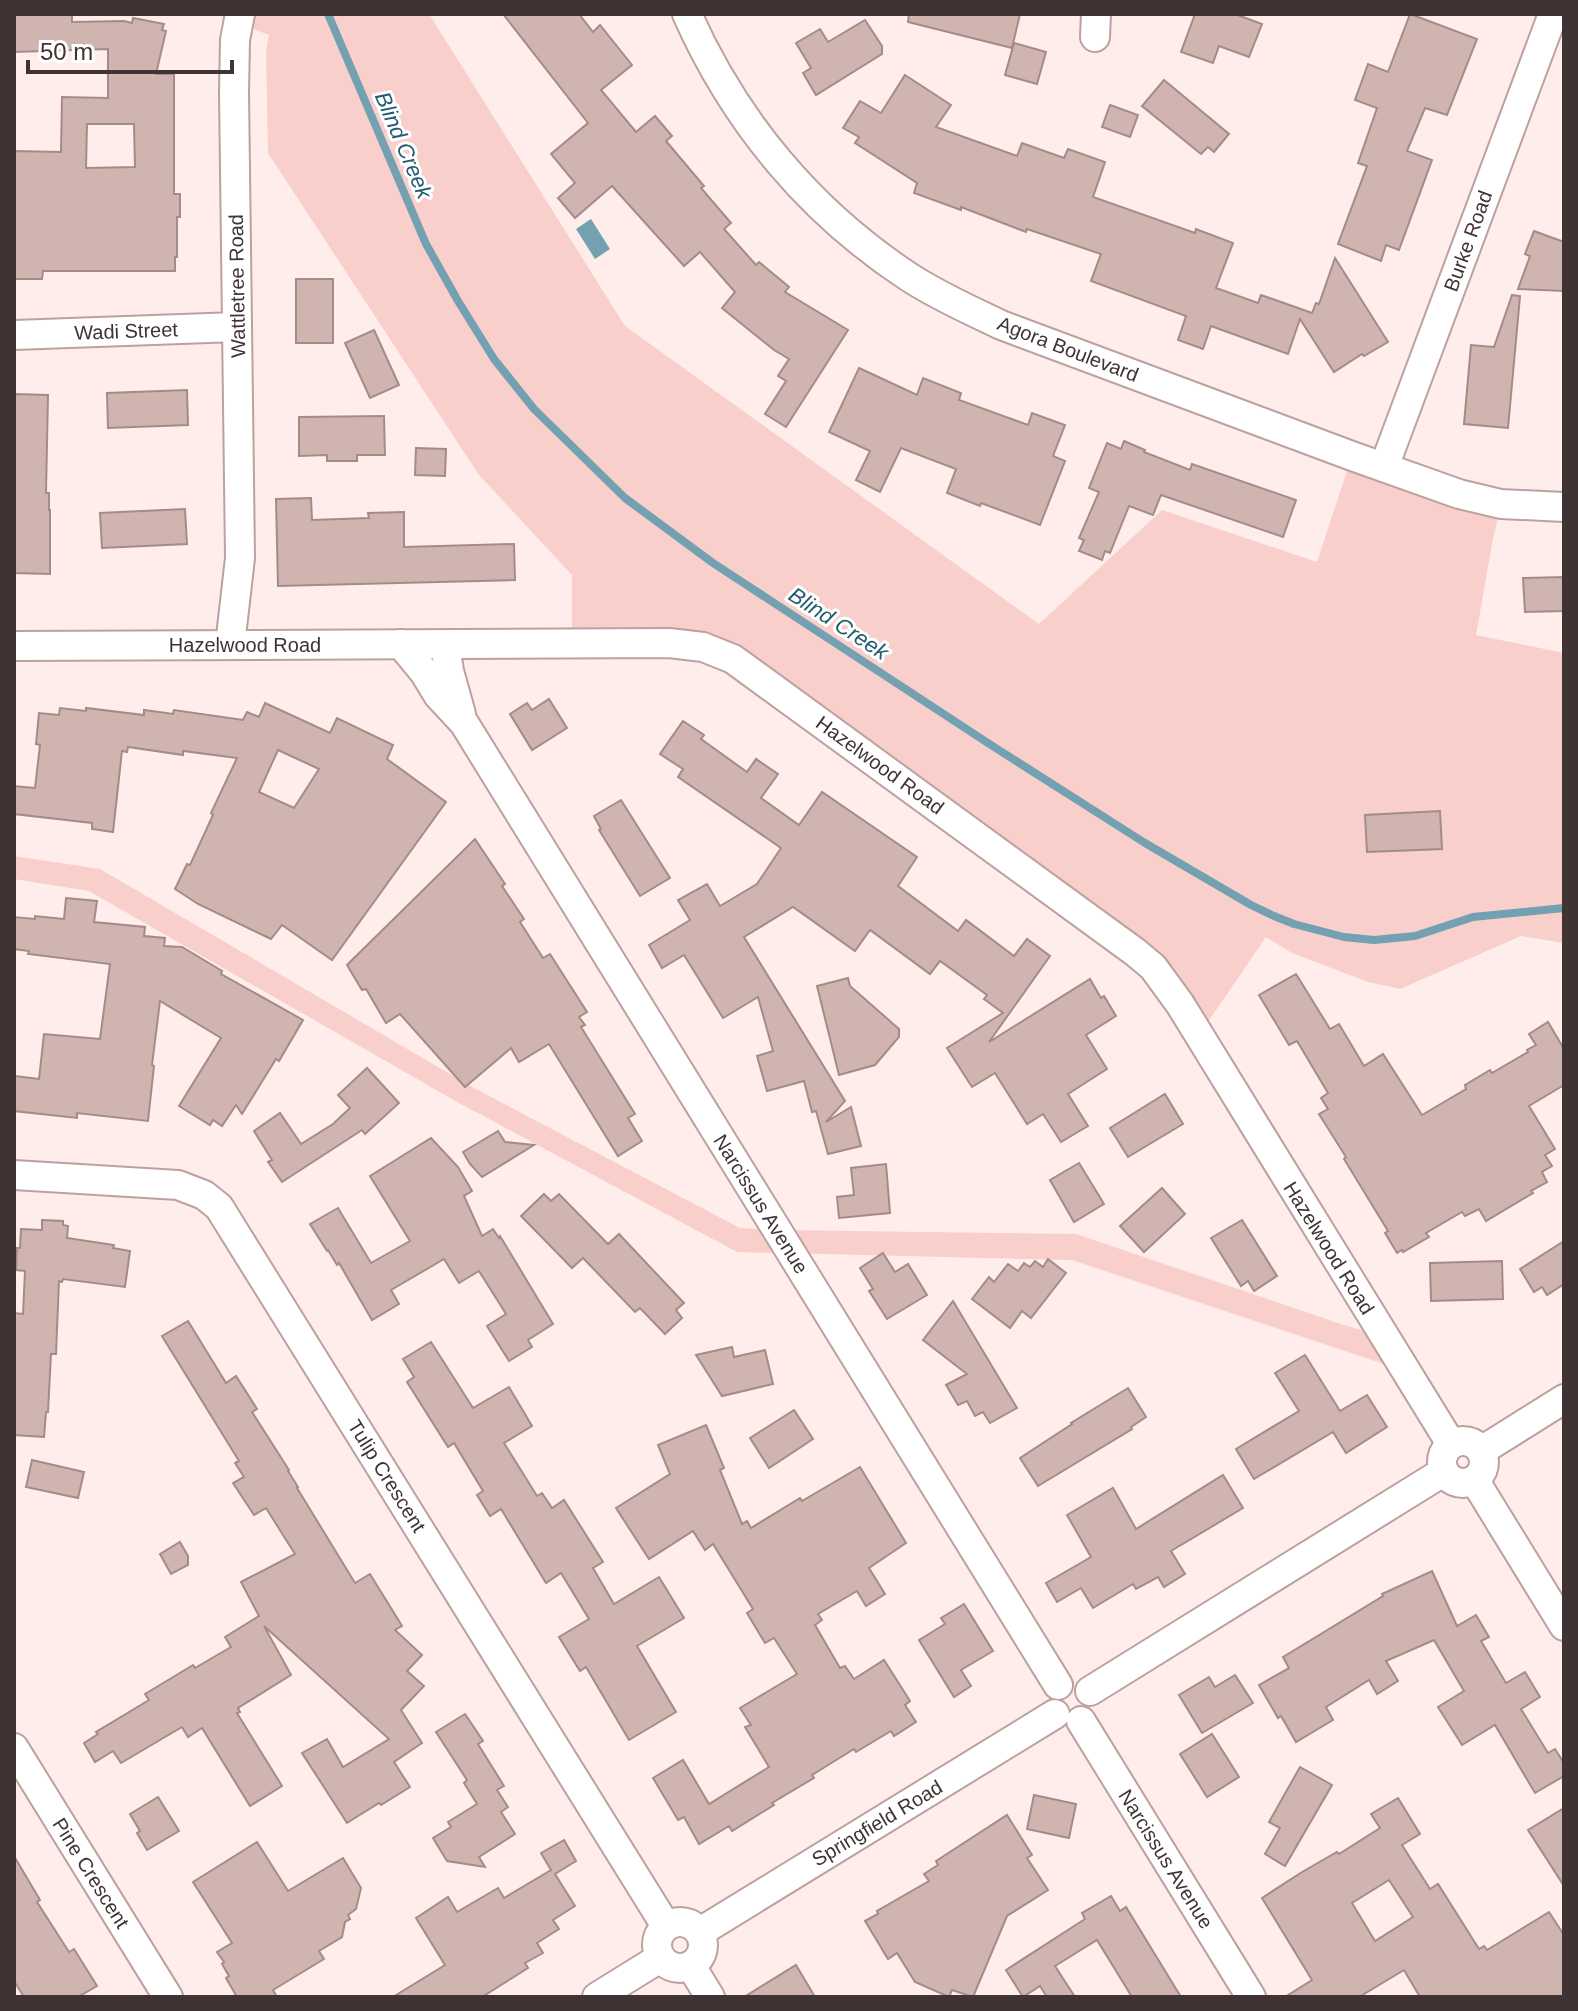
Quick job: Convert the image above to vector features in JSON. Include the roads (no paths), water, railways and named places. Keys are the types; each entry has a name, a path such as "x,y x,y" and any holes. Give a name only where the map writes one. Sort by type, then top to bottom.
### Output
{"street":[{"name":"Wattletree Road","path":"240,14 235,40 234,92 242,645"},
{"name":"Agora Boulevard","path":"687,14 720,80 769,151 830,215 910,278 1001,325 1459,494 1501,504 1564,507"},
{"name":"Burke Road","path":"1384,467 1553,14"},
{"name":"Wadi Street","path":"14,335 237,327"},
{"name":"Hazelwood Road","path":"14,646 669,643 703,647 721,653 744,666 1153,967 1180,1004 1451,1444"},
{"name":"Narcissus Avenue","path":"401,644 438,695 464,723 1058,1685"},
{"name":"Narcissus Avenue","path":"445,645 464,723"},
{"name":"Tulip Crescent","path":"14,1175 178,1185 204,1195 219,1207 666,1926"},
{"path":"1481,1451 1564,1399"},
{"path":"1471,1442 1481,1451 1483,1470 1475,1481 1453,1481 1443,1472 1443,1453 1451,1444 1471,1442"},
{"path":"1090,1691 1443,1472"},
{"path":"1475,1481 1564,1626"},
{"path":"1077,1681 1083,1683 1090,1691 1093,1708 1087,1717 1068,1718 1051,1709 1050,1698 1058,1685 1077,1681"},
{"name":"Narcissus Avenue","path":"1068,1718 1251,1997"},
{"name":"Springfield Road","path":"700,1932 1068,1718"},
{"name":"Pine Crescent","path":"14,1748 168,1997"},
{"path":"684,1922 700,1932 703,1953 691,1966 674,1968 660,1958 656,1946 661,1930 666,1926 684,1922"},
{"path":"597,1997 660,1958"},
{"path":"691,1966 710,1997"}],"water":[{"path":"591,219 610,249 595,259 576,229"}],"waterway":[{"name":"Blind Creek","path":"328,14 426,244 494,359 534,409 625,498 713,563 1145,843 1274,916 1344,937 1374,940 1415,936 1473,917 1564,908"}]}
